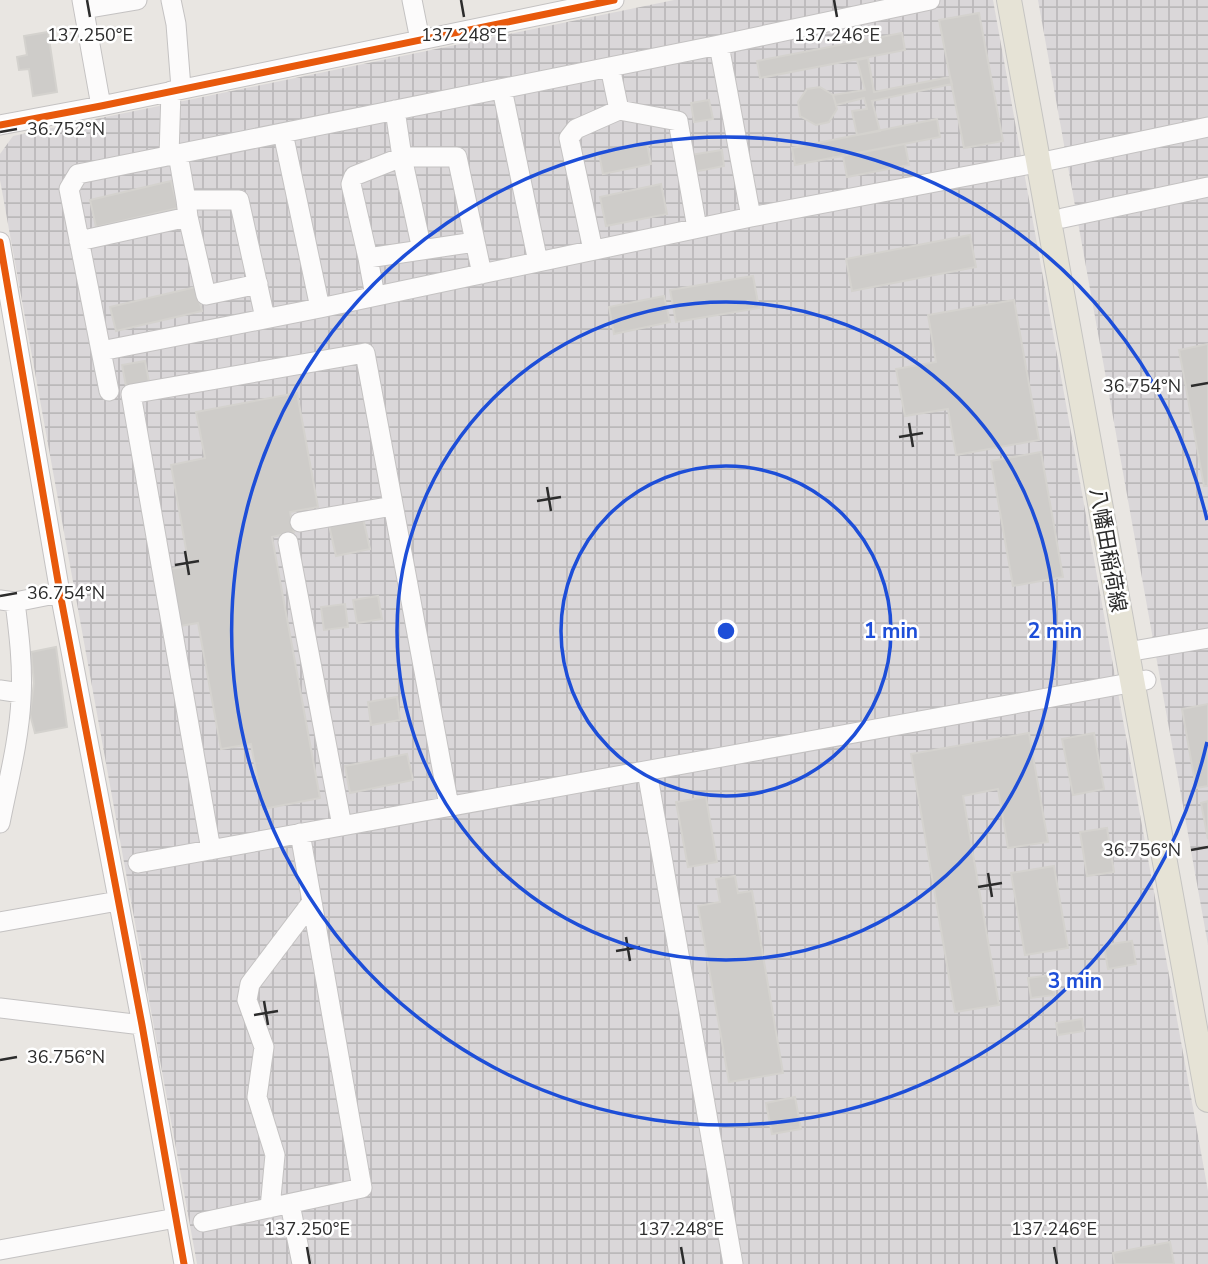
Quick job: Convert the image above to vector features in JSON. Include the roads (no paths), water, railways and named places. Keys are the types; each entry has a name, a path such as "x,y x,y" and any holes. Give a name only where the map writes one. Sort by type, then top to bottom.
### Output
{"main road":[{"name":"八幡田稲荷線","path":"1009,0 1045,161 1134,650 1208,1016"},
{"name":"八幡田稲荷線","path":"1023,0 1045,161 1063,218 1134,650"},
{"name":"八幡田稲荷線","path":"1140,681 1208,1100"}],"street":[{"path":"101,106 83,5 137,0"},
{"path":"172,0 176,24 174,155 206,295 258,284"},
{"path":"412,0 420,40"},
{"path":"0,125 614,0"},
{"path":"109,391 69,190 78,174 719,46 930,0"},
{"path":"719,46 751,217"},
{"path":"610,67 619,110"},
{"path":"502,89 538,262"},
{"path":"395,110 422,250"},
{"path":"593,250 569,138 576,129 619,110 678,121 697,228"},
{"path":"101,351 320,308 751,217 1208,127"},
{"path":"283,133 320,308"},
{"path":"375,296 351,184 354,176 402,157 457,157 482,274"},
{"path":"1063,218 1208,187"},
{"path":"79,241 188,209 239,200 265,318"},
{"path":"0,242 4,283 184,1264"},
{"path":"368,258 475,242"},
{"path":"211,850 131,394 365,353 449,806"},
{"path":"300,522 393,506"},
{"path":"288,542 342,826"},
{"path":"0,823 21,693 22,659 7,601 60,593"},
{"path":"1134,650 1208,638"},
{"path":"138,863 1140,681"},
{"path":"0,690 21,693"},
{"path":"647,771 733,1264"},
{"path":"203,1222 362,1188 300,833"},
{"path":"0,922 118,901"},
{"path":"270,1208 275,1155 257,1097 264,1046 247,1000 250,984 312,902"},
{"path":"0,1008 142,1025"},
{"path":"290,1204 302,1264"},
{"path":"0,1250 176,1218"}]}
